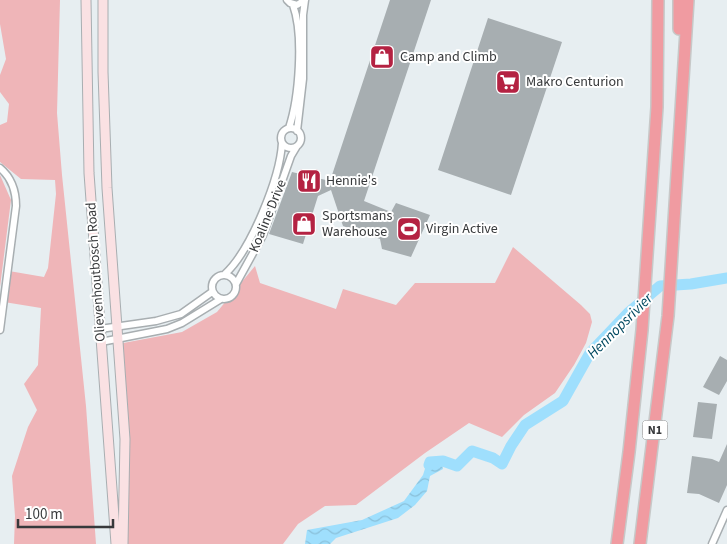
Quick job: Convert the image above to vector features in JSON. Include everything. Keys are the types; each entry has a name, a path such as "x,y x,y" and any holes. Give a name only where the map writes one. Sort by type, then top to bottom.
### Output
{"highway":[{"name":"N1","path":"616,544 629,452 647,267 657,107 658,0"},
{"name":"N1","path":"640,544 668,316 672,265 680,106 679,0"},
{"path":"680,106 688,0"}],"main road":[{"name":"Olievenhoutbosch Road","path":"86,0 89,173 116,544"},
{"name":"Olievenhoutbosch Road","path":"103,0 103,72 107,188 125,438 123,544"}],"street":[{"path":"287,0 293,5 298,28 298,60 293,116 288,128 282,134 282,144 290,148 297,146 301,140 298,131 303,79 302,15 305,0"},
{"path":"293,5 300,4 305,0"},
{"path":"288,128 298,131"},
{"name":"Koaline Drive","path":"100,329 156,321 181,314 212,292 213,280 217,276 225,274 233,267 251,236 271,187 281,154 282,144"},
{"name":"Koaline Drive","path":"101,342 167,329 182,323 221,299 233,295 239,275 260,241 279,194 291,156 297,146"},
{"path":"0,168 14,187 16,206 0,330"},
{"path":"251,236 260,241"},
{"path":"225,274 231,276 236,284"},
{"path":"212,292 221,299"},
{"path":"712,544 727,510"}],"shaded area":[{"path":"0,0 60,0 57,113 86,406 96,544 14,544 15,516 12,476 28,427 37,410 24,384 38,365 41,308 4,302 9,271 44,277 48,268 56,194 55,180 21,179 0,162 0,125 7,122 9,104 0,92 0,75 6,59 0,24"},
{"path":"0,175 11,200 0,287"},
{"path":"513,247 581,305 590,314 592,322 586,343 555,393 524,415 502,437 469,423 425,453 356,505 325,506 298,524 283,544 123,544 124,474 118,344 182,332 217,312 255,266 260,283 336,309 343,289 396,305 415,283 495,283"}],"water":[{"path":"428,459 441,459 443,469 430,476 427,491 415,505 398,518 336,538 330,544 305,544 307,530 362,520 404,501 423,475"}],"building":[{"path":"390,0 431,0 364,201 391,212 396,203 430,215 411,257 382,249 380,239 343,226 331,190 318,196 303,244 269,234 292,172 330,181"},
{"name":"Makro Centurion","path":"488,18 562,42 511,195 438,170"},
{"path":"720,356 727,360 727,381 719,395 703,387"},
{"path":"698,402 717,404 712,439 693,437"},
{"path":"727,444 727,485 719,503 699,494 687,493 692,456 719,462"}],"waterway":[{"name":"Hennopsrivier","path":"429,465 430,462 443,461 457,466 472,451 493,458 502,464 525,425 563,401 590,353 628,313 660,286 691,284 727,278"}],"place":[{"name":"Camp and Climb","path":"382,57"},
{"name":"Makro Centurion","path":"508,82"},
{"name":"Hennie's","path":"309,181"},
{"name":"Sportsmans Warehouse","path":"304,224"},
{"name":"Virgin Active","path":"409,229"}]}
